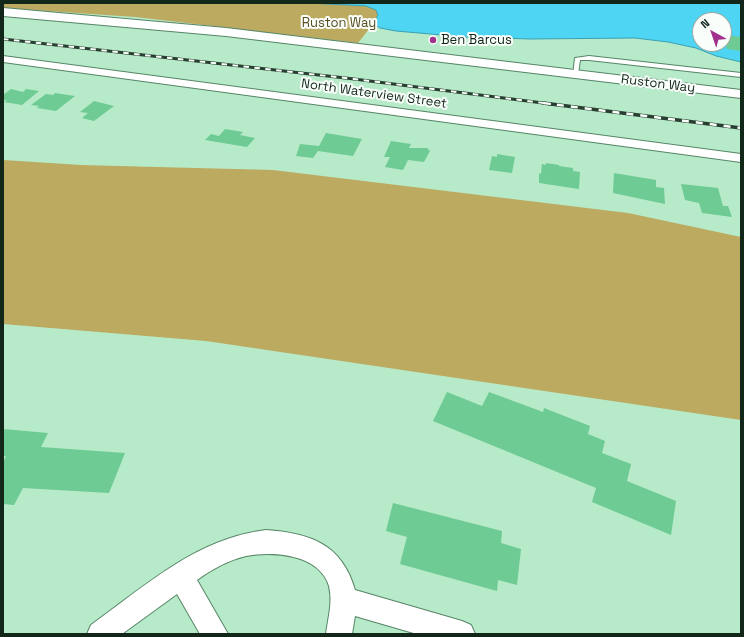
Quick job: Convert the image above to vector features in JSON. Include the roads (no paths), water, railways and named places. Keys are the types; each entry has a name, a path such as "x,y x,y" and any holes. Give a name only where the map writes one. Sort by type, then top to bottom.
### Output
{"main road":[{"name":"Ruston Way","path":"3,12 226,32 575,70 741,94"}],"street":[{"name":"North Waterview Street","path":"3,59 741,158"},
{"path":"100,634 180,575 213,555 233,548 255,543 288,544 315,552 325,559 338,575 344,600 339,634"},
{"path":"180,575 215,634"},
{"path":"344,600 462,634"}],"lane":[{"path":"575,70 577,59 589,58 741,75"}],"water":[{"path":"307,3 741,3 741,62 706,52 732,52 732,12 692,12 692,47 668,42 635,38 530,39 465,37 396,31 380,28 373,24 378,15 376,10 366,6"}],"railway":[{"path":"3,39 354,79 551,104"},
{"path":"543,103 741,128"}],"place":[{"name":"Ben Barcus","path":"433,40"}]}
